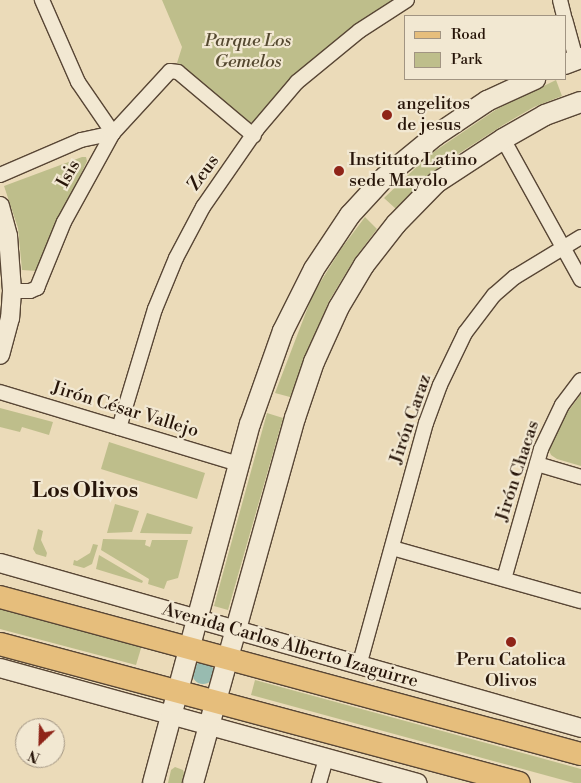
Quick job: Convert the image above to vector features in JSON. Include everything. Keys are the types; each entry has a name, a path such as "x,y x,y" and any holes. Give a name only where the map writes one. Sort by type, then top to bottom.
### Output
{"main road":[{"path":"153,783 239,464 269,366 283,331 314,269 350,215 385,177 435,136 487,102 532,80"},
{"path":"193,783 295,418 314,362 339,308 364,265 396,224 436,183 503,139 545,115 581,102"},
{"name":"Avenida Carlos Alberto Izaguirre","path":"0,597 227,660 581,754"},
{"path":"0,644 519,783"}],"street":[{"path":"0,175 80,140 112,133 78,82 42,0"},
{"name":"Zeus","path":"119,428 155,309 176,258 203,207 254,136 257,129 298,82 359,31 407,0"},
{"path":"560,0 563,15"},
{"path":"566,26 574,60"},
{"name":"Isis","path":"12,291 30,291 37,288 64,222 112,133 170,71 178,72 254,136"},
{"path":"503,139 581,280"},
{"path":"0,206 8,236 12,291 10,318 0,355"},
{"name":"Jirón Caraz","path":"359,666 426,423 440,385 465,333 494,294 515,277 563,246 581,237"},
{"name":"Jirón Chacas","path":"504,580 537,464 550,427 562,405 581,380"},
{"name":"Jirón César Vallejo","path":"0,392 239,464"},
{"path":"537,464 581,476"},
{"path":"392,548 581,601"},
{"name":"Avenida Carlos Alberto Izaguirre","path":"0,563 581,728"},
{"path":"0,668 417,783"},
{"path":"319,783 326,758"}],"green space":[{"name":"Parque Los Gemelos","path":"162,0 399,0 257,122 250,122 177,63 182,47"},
{"path":"556,80 562,96 534,107 441,165 396,209 384,198 429,155 497,109"},
{"path":"86,157 87,161 37,271 22,270 18,228 4,186"},
{"path":"365,217 377,229 355,258 329,301 290,397 275,393 313,294 341,249"},
{"path":"581,394 581,466 557,459 551,455 548,448 561,421"},
{"path":"0,408 53,422 49,435 22,427 20,432 0,427"},
{"path":"267,413 283,418 228,610 214,606"},
{"path":"109,442 205,473 197,499 101,469"},
{"path":"115,504 139,511 132,532 107,533"},
{"path":"147,513 193,527 191,534 140,533"},
{"path":"38,529 43,531 41,540 47,553 46,557 36,554 33,549"},
{"path":"103,539 146,540 145,545 150,547 152,540 188,540 178,578 167,581 164,589 148,584 149,579 101,550"},
{"path":"93,544 98,545 92,564 84,568 73,565 74,560 77,561 90,553"},
{"path":"99,555 143,581 142,583 96,569"},
{"path":"0,607 142,645 136,665 0,629"},
{"path":"255,680 581,769 581,783 574,783 251,695"},
{"path":"175,767 183,770 184,783 168,783 171,770"}],"water":[{"path":"203,662 211,665 214,673 211,681 203,684 195,681 192,673 195,665"}],"place":[{"name":"angelitos de jesus","path":"387,115"},
{"name":"Instituto Latino sede Mayolo","path":"339,171"},
{"name":"Peru Catolica Olivos","path":"511,642"}],"district":[{"name":"Los Olivos","path":"85,491"}]}
